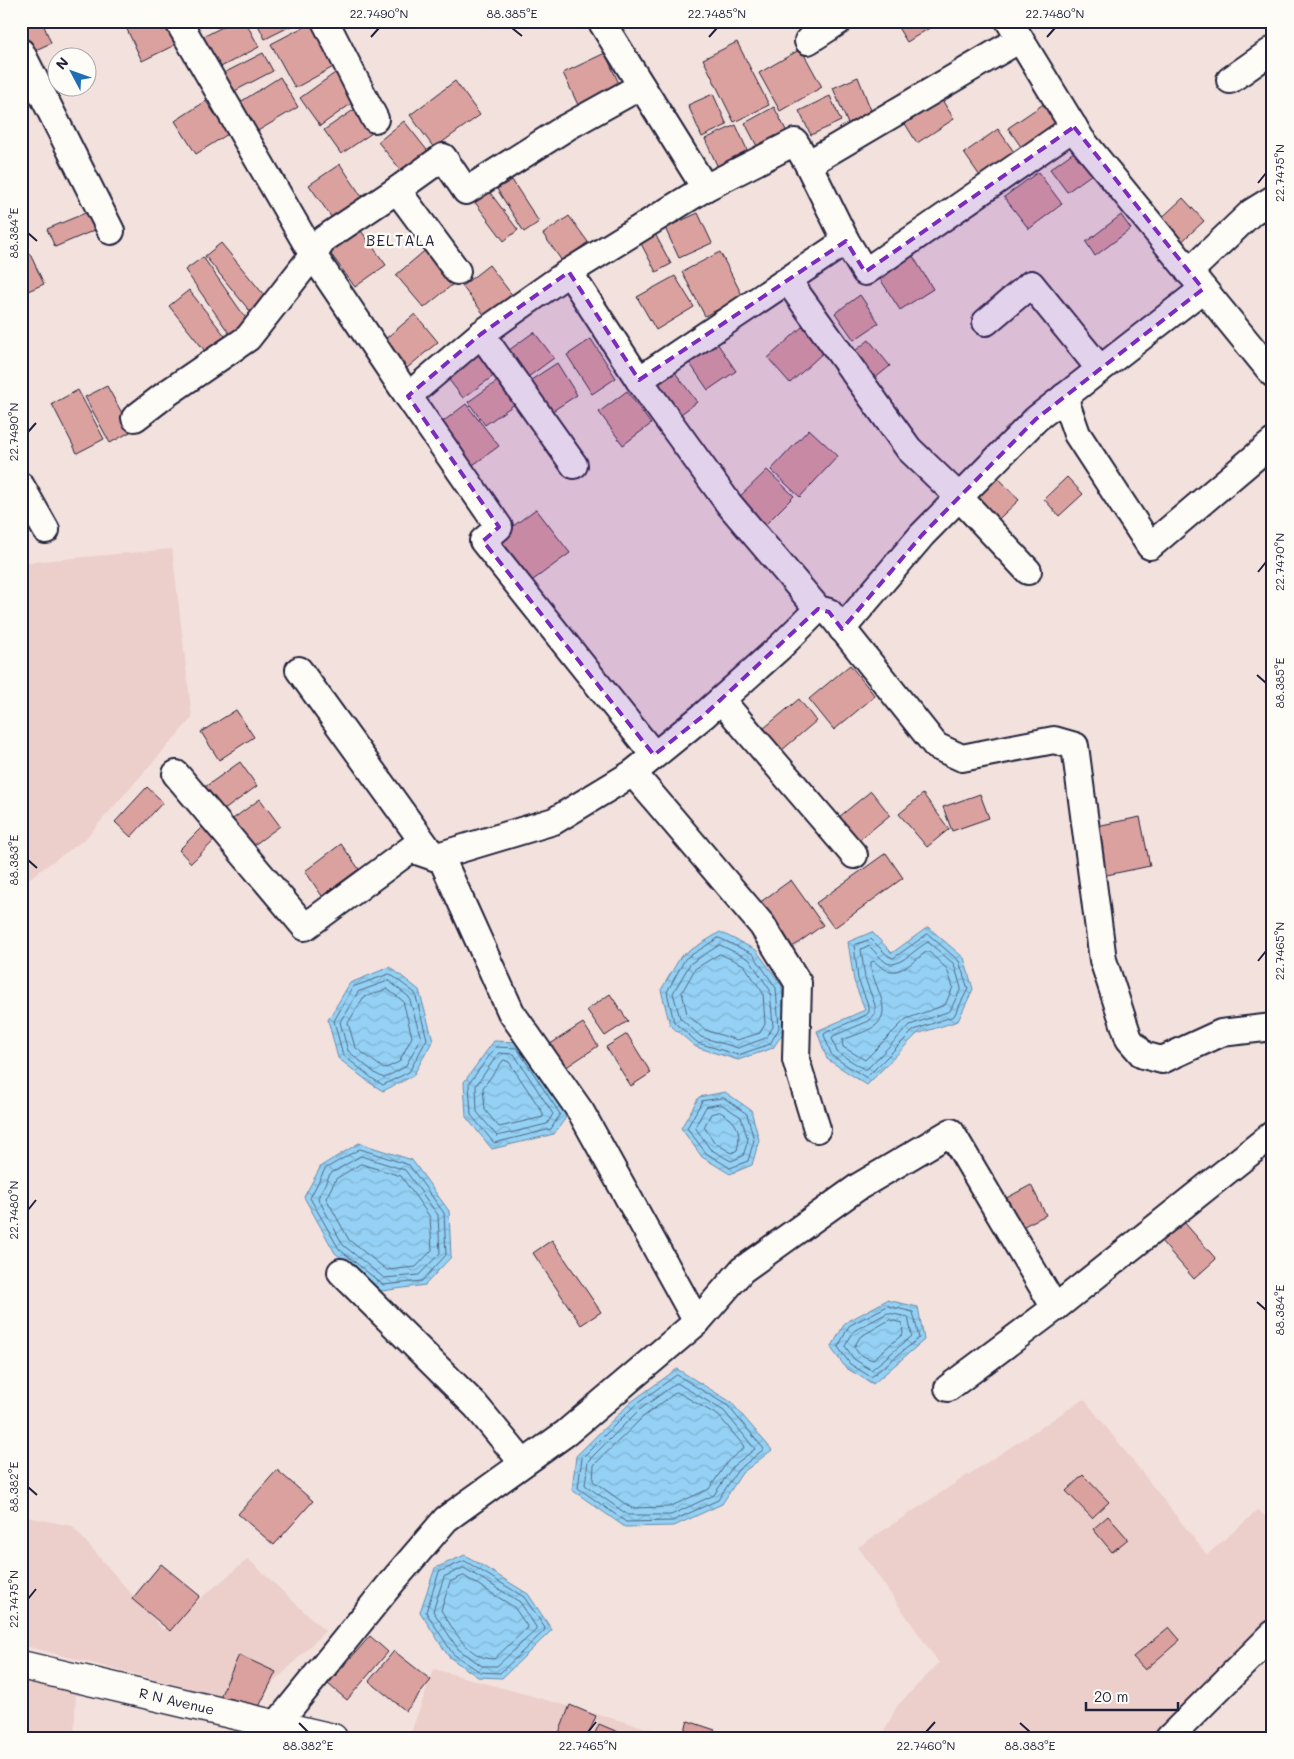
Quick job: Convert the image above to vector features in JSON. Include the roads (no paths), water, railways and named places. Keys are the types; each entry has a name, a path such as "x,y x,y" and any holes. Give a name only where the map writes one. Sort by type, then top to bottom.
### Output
{"main road":[{"name":"R N Avenue","path":"21,1665 277,1724 319,1736"}],"street":[{"path":"178,21 313,255 499,527 483,541 654,756"},
{"path":"325,21 375,119"},
{"path":"600,21 705,188"},
{"path":"808,41 839,21"},
{"path":"808,164 1015,30 1081,139 1273,374"},
{"path":"1230,80 1273,50"},
{"path":"21,52 111,231"},
{"path":"135,418 169,392 248,338 324,239 443,157 466,192 567,128 640,86"},
{"path":"408,396 481,334 569,272 705,188 795,142 846,241 866,272 1074,127"},
{"path":"397,190 457,271"},
{"path":"842,629 922,535 1036,419 1100,369 1196,280 1252,212 1273,199"},
{"path":"639,380 846,241"},
{"path":"569,272 639,380 729,504 818,609 829,612 936,746 962,758 1054,740 1075,746 1103,960 1129,1039 1143,1055 1162,1060 1221,1033 1273,1027"},
{"path":"788,281 909,449 959,497 1028,570"},
{"path":"986,322 1031,284 1100,369"},
{"path":"481,334 574,465"},
{"path":"1064,397 1077,434 1150,546 1273,442"},
{"path":"21,486 46,530"},
{"path":"176,774 305,927 411,849 437,856 554,820 633,773 721,700 780,647 818,609"},
{"path":"299,670 437,856 511,1012 581,1112 697,1322"},
{"path":"721,700 854,855"},
{"path":"633,773 762,924 798,983 796,1060 817,1129"},
{"path":"277,1724 392,1582 446,1519 566,1432 697,1322 742,1270 858,1187 951,1132 1055,1308"},
{"path":"948,1388 1055,1308 1273,1134"},
{"path":"341,1272 476,1406 523,1463"},
{"path":"1170,1738 1273,1634"}],"water":[{"path":"928,927 964,958 973,989 958,1021 917,1034 867,1085 827,1059 817,1031 865,1010 854,981 848,942 872,932 892,953"},
{"path":"720,932 756,950 782,986 785,1030 773,1048 738,1060 696,1047 670,1025 661,990 681,956"},
{"path":"390,967 419,990 433,1040 413,1076 383,1091 338,1058 328,1020 350,983"},
{"path":"494,1041 519,1042 567,1116 554,1134 492,1149 466,1117 464,1082"},
{"path":"725,1092 751,1110 759,1140 752,1165 730,1174 702,1157 681,1128 699,1097"},
{"path":"359,1143 412,1160 449,1211 451,1257 425,1285 382,1291 335,1253 304,1197 321,1166"},
{"path":"887,1300 918,1307 924,1340 873,1384 846,1368 831,1348 845,1323"},
{"path":"677,1369 731,1402 772,1450 742,1473 722,1504 674,1526 625,1527 572,1490 576,1456 631,1402"},
{"path":"465,1555 528,1594 552,1630 502,1678 478,1677 449,1657 420,1612 435,1568"}],"district":[{"name":"BELTALA","path":"401,241"}]}
